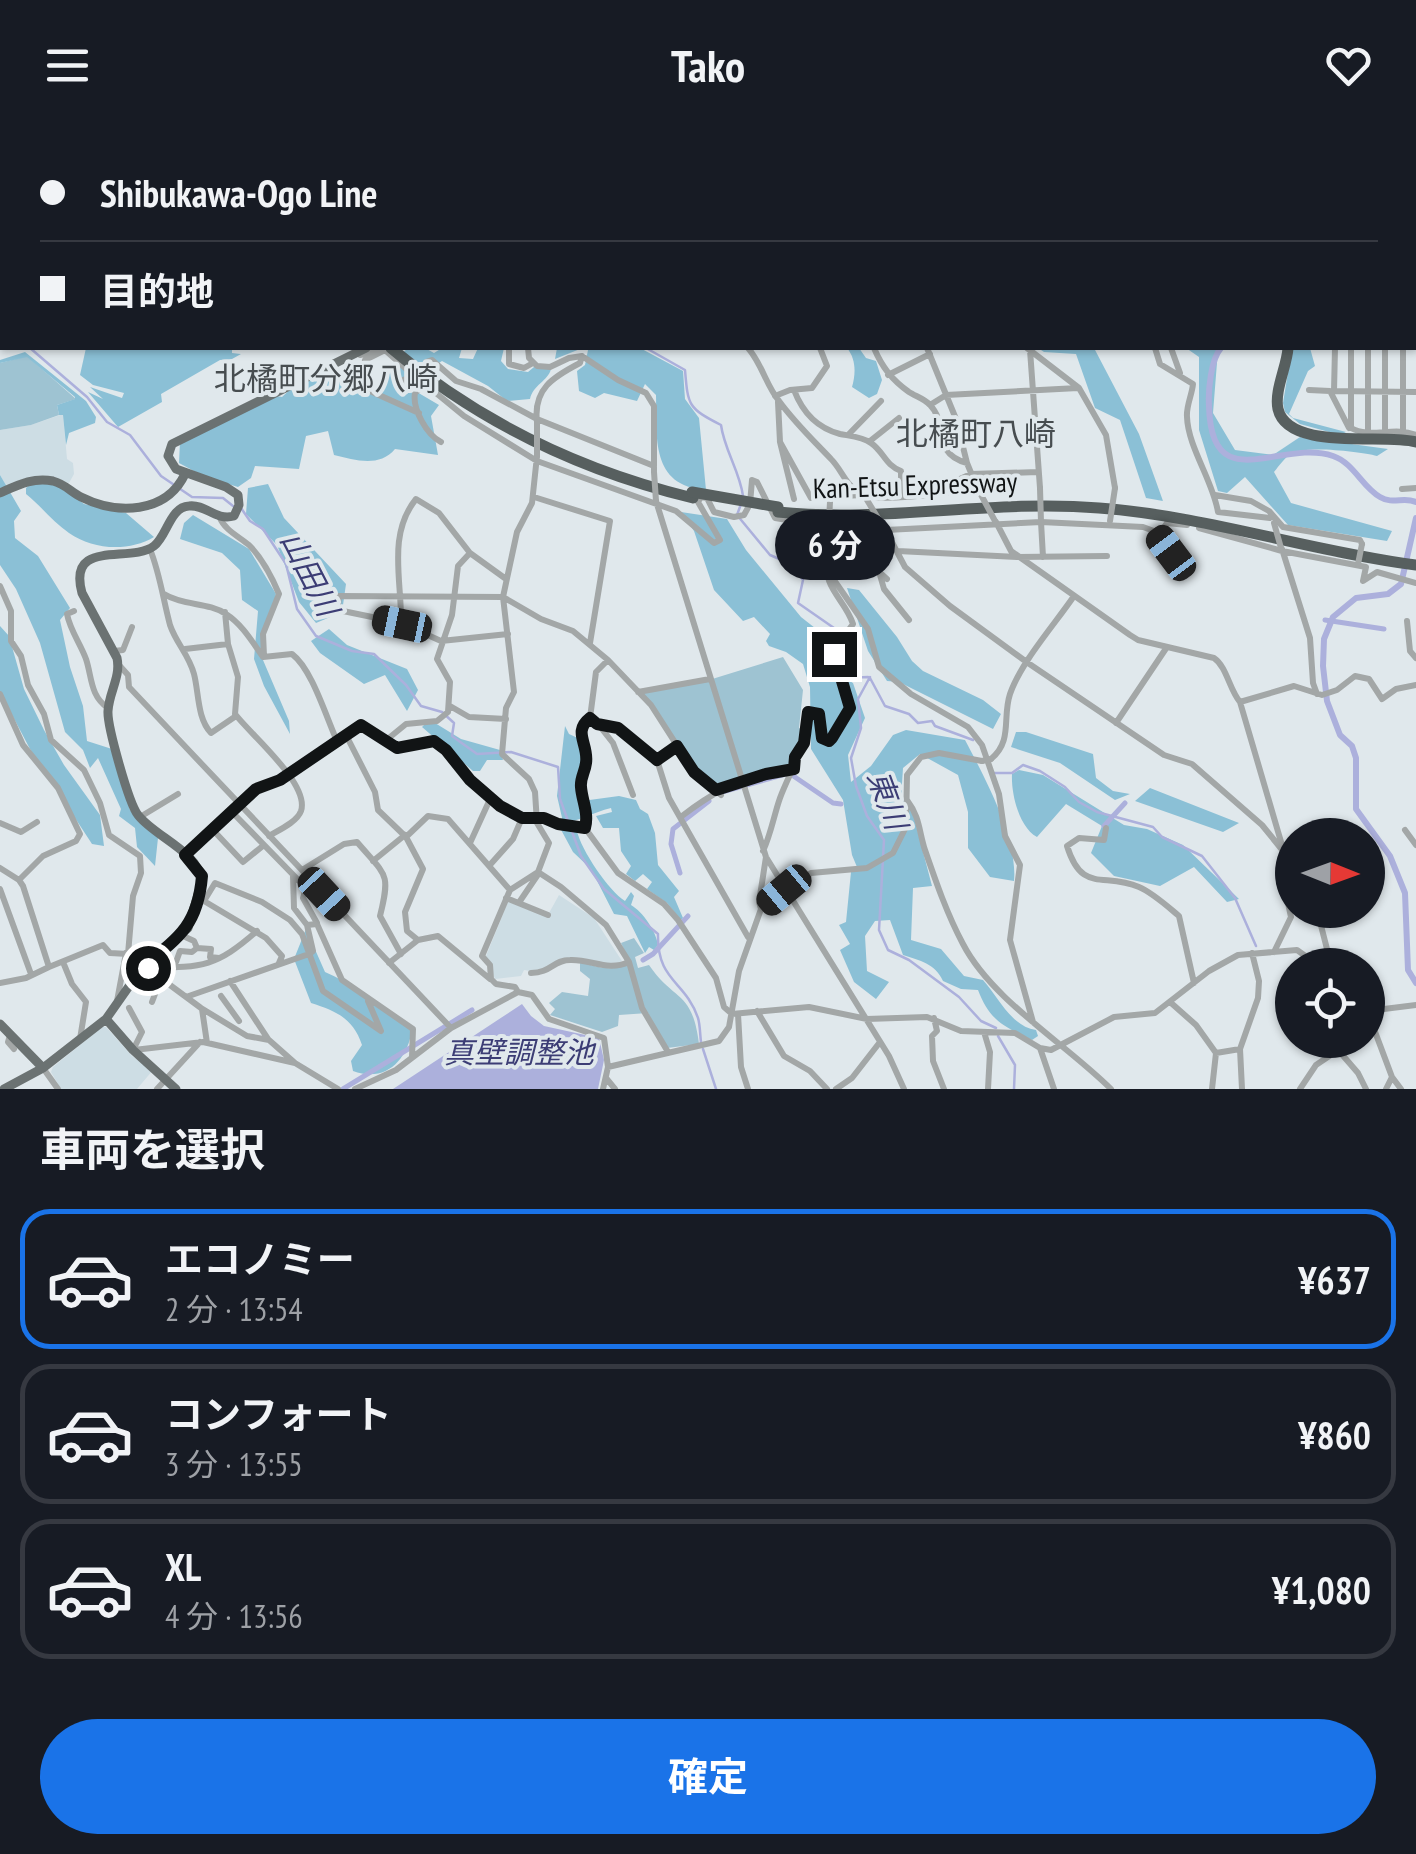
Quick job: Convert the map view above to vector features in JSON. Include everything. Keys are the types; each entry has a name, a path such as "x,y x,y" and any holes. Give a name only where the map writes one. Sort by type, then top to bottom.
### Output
{"highway":[{"path":"1288,350 1278,402 1287,423 1342,440 1416,438"},
{"name":"Kan-Etsu Expressway","path":"396,351 477,410 545,447 606,473 693,495 778,510 858,516 1026,506 1097,508 1199,521 1416,563"}],"main road":[{"path":"4,1089 42,1068 106,1019 146,966 188,928 201,902 200,872 140,818 129,796 108,708 118,669 114,651 82,593 80,576 96,556 135,554 150,549 177,512 186,506 230,518 238,509 238,495 176,469 169,460 175,441 362,350"},
{"path":"0,493 24,482 52,481 88,500 138,509 170,495 185,474"},
{"path":"106,1019 176,1089"},
{"path":"0,1024 42,1068"}],"street":[{"path":"350,356 374,350"},
{"path":"509,350 509,364 524,368 533,364 547,367 582,356 650,396 654,413 656,504 764,854 867,1019 904,1089"},
{"path":"529,350 533,364"},
{"path":"750,350 777,398 807,438 865,497 905,567 1028,664 1164,755 1192,764 1275,841"},
{"path":"777,398 794,390 811,389 827,366 821,350"},
{"path":"875,350 888,374 930,404 942,442 955,460 967,464"},
{"path":"1028,350 1043,557"},
{"path":"1031,350 1079,388 1106,435 1115,488 1110,522"},
{"path":"1156,350 1160,364 1193,384 1186,420 1218,512 1272,520"},
{"path":"1172,350 1181,374"},
{"path":"1335,350 1332,391 1416,392"},
{"path":"1350,428 1351,350"},
{"path":"1368,350 1368,432"},
{"path":"1385,350 1386,430"},
{"path":"1403,430 1404,350"},
{"path":"419,413 361,387 365,360 396,351 414,375 403,380 403,388 425,384 474,422 537,459 681,513 714,543 720,540 700,509 701,497 707,498 714,512 734,517 744,514 754,480 775,518 800,520 825,567 868,629 878,666 912,694 968,727 982,745 999,794 1006,836 1020,865 1010,940 1033,1022"},
{"path":"888,374 928,351 971,474 1005,544 1018,557 1138,640 1218,660 1240,702 1275,821"},
{"path":"520,902 538,872 549,842 536,817 530,779 502,754 506,708 514,692 504,597 506,579 517,532 534,497 535,407 540,392 558,374 580,363 582,356"},
{"path":"426,362 432,360 449,378 480,389 537,420 654,469"},
{"path":"425,384 414,393 413,402 432,438 440,442"},
{"path":"930,404 946,394 1079,388"},
{"path":"794,390 804,412 816,422 835,433 870,441 891,467 901,471 901,497"},
{"path":"1308,390 1330,391 1350,428 1368,432 1403,430 1416,438"},
{"path":"777,398 780,442 794,499"},
{"path":"848,435 881,402"},
{"path":"870,441 899,418"},
{"path":"780,442 810,498 901,497 978,490"},
{"path":"926,494 971,474 1038,472"},
{"path":"1402,489 1416,488"},
{"path":"1215,495 1243,498 1264,508 1283,527 1360,540 1357,565"},
{"path":"534,497 610,520 590,643"},
{"path":"402,624 397,560 400,530 416,499 445,519 470,554 506,579"},
{"path":"830,500 831,524 838,536 883,576 884,589 910,620"},
{"path":"1264,508 1272,520 1310,638 1313,683 1320,695"},
{"path":"220,518 222,524 252,548 278,591 279,600 263,634 265,658"},
{"path":"762,909 759,902 764,854 795,757 804,743 808,712 819,714 819,734 829,741 850,708 832,651 852,628 852,620 826,580 829,558 820,524 885,529 996,522 1110,522 1151,529 1180,560 1182,553 1165,530 1166,523 1357,565 1367,568 1363,581 1377,572 1415,582"},
{"path":"150,549 171,628 185,649 194,674 203,723 209,732 236,716"},
{"path":"897,551 1018,557 1106,556"},
{"path":"384,742 410,722 443,719 450,706 450,682 437,659 452,615 458,566 470,554"},
{"path":"0,586 12,610 12,644 21,656 28,685 44,714 51,740 84,770 112,839 140,856 141,873 133,896 118,1002"},
{"path":"164,594 176,602 225,612 265,658"},
{"path":"508,634 441,641 402,624 343,611 338,606 339,596 504,597 540,619 573,631 608,660 651,705 694,772 718,793"},
{"path":"608,1067 704,1046 724,1036 735,1014 749,938 762,909 815,872 866,868 892,853 900,843 907,820 909,770 926,754 987,760 1004,743 1010,696 1074,596"},
{"path":"74,611 67,614 68,624 88,662 89,679 98,700 108,708"},
{"path":"225,612 228,644 238,677 236,716 295,780 301,812 269,836"},
{"path":"1407,621 1410,651 1416,658"},
{"path":"114,651 123,650 132,628"},
{"path":"185,649 228,644"},
{"path":"1116,723 1167,647"},
{"path":"265,658 292,654 299,659 337,741"},
{"path":"608,660 596,672 594,721 612,743 632,795"},
{"path":"118,669 128,675 129,687 451,1028"},
{"path":"1240,702 1294,686 1320,695 1333,692 1356,676 1369,679 1382,699 1396,689 1416,685"},
{"path":"638,692 710,679"},
{"path":"0,694 23,745 58,788 80,834 76,841 43,856 19,880"},
{"path":"450,706 469,718 506,718"},
{"path":"585,828 580,786 587,759 580,730 594,721 618,728 657,760 669,798 749,938"},
{"path":"185,855 238,803 364,724 397,748 427,740 439,744 470,780 500,806 522,818 536,817 585,828 618,873 664,904 678,920 720,984 724,1007 735,1014 809,1007 867,1019 934,1018 962,1031 1016,1034 1051,1050 1114,1017 1147,1015 1230,958 1274,952 1286,928"},
{"path":"346,735 375,792 378,810 406,836 423,869 405,912 407,931 418,940"},
{"path":"657,760 677,746"},
{"path":"682,816 718,793 782,769 793,772"},
{"path":"140,818 178,794"},
{"path":"470,843 491,797"},
{"path":"906,799 919,818 932,869 964,947 1010,1001 1111,1089"},
{"path":"233,812 306,888 303,898 342,980 368,1001 411,1026 412,1057"},
{"path":"373,860 424,818 452,820 508,894 548,915"},
{"path":"489,866 513,838 522,818"},
{"path":"0,822 21,832 37,822"},
{"path":"1106,828 1104,840 1079,838 1068,844 1076,868 1085,877 1138,886 1179,916 1194,983"},
{"path":"212,829 243,862 264,845"},
{"path":"1405,830 1416,846"},
{"path":"302,870 354,841 388,882 380,916 400,954"},
{"path":"0,868 19,880 49,967"},
{"path":"491,979 490,965 482,956 508,894 538,872"},
{"path":"538,872 598,916 629,962 642,1008 668,1052"},
{"path":"186,997 312,951 306,925 294,908 293,875"},
{"path":"278,964 282,956 257,931 201,902 215,883 262,902 295,925 323,991 381,1031 368,1001"},
{"path":"0,889 31,974"},
{"path":"306,925 317,924"},
{"path":"146,966 190,968 225,958 257,931"},
{"path":"181,936 194,941 197,948"},
{"path":"389,963 418,940 438,936 496,984 515,987 518,992"},
{"path":"0,982 103,945 110,953 127,954 146,966 201,1008 236,1023 253,1015"},
{"path":"158,968 176,962 180,952 197,948 212,949 210,957 225,958"},
{"path":"1242,1089 1240,1049 1258,998 1259,981 1252,954"},
{"path":"532,973 545,974 560,961 568,960 606,967 629,962"},
{"path":"63,962 72,984 86,1002 80,1039"},
{"path":"152,1002 161,978"},
{"path":"230,980 269,1040 295,1063 338,1089"},
{"path":"355,1089 396,1070 451,1028 518,992 532,995 549,1019 604,1038 608,1067 603,1089"},
{"path":"221,996 236,1023 251,1038 269,1040"},
{"path":"1170,1002 1196,1025 1216,1054 1212,1089"},
{"path":"1385,1008 1416,1005"},
{"path":"129,1008 142,1032 133,1050"},
{"path":"201,1008 204,1043"},
{"path":"756,1010 784,1056 810,1072 827,1089"},
{"path":"735,1014 742,1076 748,1089"},
{"path":"934,1018 938,1031 932,1036 933,1061 944,1089"},
{"path":"984,1032 990,1052 988,1089"},
{"path":"10,1035 8,1042 14,1049"},
{"path":"836,1089 852,1078 880,1042"},
{"path":"157,1089 204,1043"},
{"path":"133,1050 204,1043 295,1063"},
{"path":"1040,1048 1054,1089"},
{"path":"1216,1054 1240,1049"},
{"path":"1385,1057 1401,1089"},
{"path":"1300,1089 1316,1065 1328,1058"},
{"path":"1345,1058 1366,1089"},
{"path":"42,1068 58,1089"},
{"path":"1386,1089 1392,1077"},
{"path":"606,1078 615,1089"}],"shaded area":[{"path":"86,350 232,350 241,354 220,360 161,394 162,402 118,427 88,392 103,399 90,387 122,398 124,393 93,385 80,375"},
{"path":"406,350 461,350 459,358 473,359 477,350 504,350 501,361 508,369 551,369 530,399 507,401 442,361 405,385 439,405 431,416 438,455 395,449 374,461 350,459 334,455 328,431 306,436 299,469 255,466 251,478 238,487 205,477 179,463 180,442 271,395 282,397 296,384 319,375 378,394"},
{"path":"557,350 578,350 555,359"},
{"path":"588,350 644,350 683,371 685,399 699,418 706,490 688,486 666,469 657,442 656,395 645,384 637,401 604,393 595,398 579,391 577,371 585,365"},
{"path":"848,350 860,350 866,358 876,361 882,380 877,394 869,398 852,387 852,357"},
{"path":"1041,350 1095,350 1139,434 1163,501 1146,498 1120,420 1095,408 1076,354"},
{"path":"1189,350 1218,350 1213,413 1235,450 1273,455 1300,437 1388,449 1377,456 1333,450 1298,451 1274,472 1291,503 1392,531 1387,541 1288,525 1245,477 1227,493 1218,491 1199,430 1199,357"},
{"path":"1292,350 1311,350 1315,366 1308,371 1289,414 1346,432 1340,435 1300,424 1285,412"},
{"path":"25,352 86,401 96,417 95,423 69,433 66,445 63,415 59,415 57,405 75,397 27,357 0,363"},
{"path":"27,356 76,399 57,405 59,415 0,430 0,363"},
{"path":"63,414 67,459 73,463 74,474 69,483 48,477 26,478 6,486 0,475 0,430"},
{"path":"0,475 21,511 14,521 15,538 38,556 70,608 60,620 83,706 87,741 112,749 130,810 158,838 155,866 137,847 135,828 119,816 121,809 98,758 90,768 83,750 65,732 40,643 16,589 0,565"},
{"path":"35,480 64,488 84,504 126,513 154,537 122,547 100,546 79,539 26,494 26,488"},
{"path":"268,484 284,518 346,584 342,612 316,623 299,602 277,545 246,514 248,488"},
{"path":"681,512 727,519 746,550 801,617 829,639 841,676 853,683 865,718 848,755 851,782 871,766 893,735 906,730 965,740 1006,828 1014,881 990,877 968,848 968,812 958,775 920,754 903,768 901,799 911,806 932,886 913,888 911,940 941,949 964,976 983,980 1012,1017 1036,1030 1038,1036 1032,1040 999,1021 987,1009 978,990 961,989 943,981 931,966 903,955 890,920 875,921 865,936 867,971 889,982 876,999 854,982 840,950 850,944 839,925 846,922 851,872 857,867 843,800 811,749 810,687 803,664 769,646 766,641 770,634 754,617 743,621 714,590 694,531"},
{"path":"193,515 249,549 276,594 260,653 289,721 290,734 254,659 258,611 242,600 240,570 222,553 180,539 184,523"},
{"path":"847,588 859,590 923,671 983,700 1001,714 993,729 899,682 887,681 868,651"},
{"path":"0,626 9,636 24,689 44,730 100,815 104,846 92,844 30,749 0,692"},
{"path":"329,629 347,645 407,669 418,690 407,711 385,675 364,684 320,653 311,641"},
{"path":"783,657 803,690 799,728 805,731 793,767 716,789 694,770 640,692 709,680"},
{"path":"435,723 461,739 500,750 503,760 487,760 480,771 473,771 422,727"},
{"path":"565,726 569,734 580,739 582,801 619,796 636,800 648,814 655,833 658,865 679,891 674,897 681,920 667,903 647,889 652,882 643,874 635,881 626,874 631,866 621,851 619,828 603,828 596,816 612,812 611,808 563,822 557,796"},
{"path":"1016,732 1093,754 1096,778 1113,791 1130,794 1115,800 1060,763 1011,747"},
{"path":"1019,770 1043,775 1124,825 1147,829 1183,845 1239,899 1227,902 1194,867 1160,886 1114,876 1091,853 1102,826 1066,804 1037,837 1025,826 1015,800 1012,774"},
{"path":"1150,788 1239,823 1223,832 1135,801"},
{"path":"559,826 577,831 590,859 619,896 625,901 631,892 631,905 655,934 658,945 654,950 649,947 645,953 627,916 614,914 591,869 573,852"},
{"path":"559,895 594,918 622,961 612,966 576,959 536,972 524,970 521,976 495,979 486,956 508,902 549,913"},
{"path":"306,929 325,972 412,1030 405,1051 393,1067 375,1074 353,1071 351,1061 362,1045 354,1028 336,1013 311,1003 294,959"},
{"path":"634,938 644,953 635,957 638,968 649,965 687,1005 699,1044 667,1048 648,1013 619,1015 618,1026 602,1032 550,1015 555,1009 549,1003 562,992 588,996 590,979 580,971 580,962 605,968 624,965 630,962 621,943"},
{"path":"102,1027 153,1070 137,1089 61,1089 51,1072 53,1067"}],"water":[{"name":"真壁調整池","path":"522,1004 544,1026 599,1038 604,1060 598,1089 393,1089"}],"waterway":[{"name":"山田川","path":"32,350 87,397 107,422 130,435 161,476 192,497 223,498 233,506"},
{"name":"東川","path":"650,350 685,370 692,405 721,425 743,496"},
{"path":"1220,350 1209,399 1213,434 1222,451 1252,460 1292,454 1333,456 1347,464 1380,497 1416,502"},
{"name":"東川","path":"741,504 737,515 770,555 791,564 803,580 798,603 834,628 851,658 847,678 868,677"},
{"name":"山田川","path":"241,508 250,521 263,529 286,564 297,609 316,636 352,651 374,654 421,706 442,712 454,723 452,736 477,754 511,752 558,767 560,799 581,856 604,889 658,934 662,962 693,1005 701,1042"},
{"path":"1416,518 1401,584 1388,594 1356,598 1333,617 1324,639 1323,666 1327,701 1340,735 1352,746 1356,758 1356,809 1390,856 1405,893 1408,970 1416,983"},
{"path":"1325,620 1384,629"},
{"name":"東川","path":"870,677 858,699 861,728 851,758 867,816 884,840 879,930 888,950 909,960 959,997 981,1021 996,1028"},
{"path":"870,678 885,706 909,714 918,723 932,721 935,726 973,740"},
{"path":"994,773 1012,773 1023,765 1040,771 1097,812 1153,827 1162,837 1202,856 1235,898 1256,946"},
{"path":"722,792 789,773 833,803 841,804"},
{"path":"680,873 671,844 673,829 709,801"},
{"path":"1104,826 1125,803"},
{"path":"643,960 688,916"},
{"path":"343,1089 472,1010"},
{"name":"東川","path":"998,1036 1015,1065 1014,1089"},
{"name":"山田川","path":"703,1049 716,1089"}],"district":[{"name":"北橘町分郷八崎","path":"326,379"},
{"name":"北橘町八崎","path":"976,434"}],"route":[{"path":"148,968 144,965 188,928 194,913 202,876 185,855 256,789 280,780 361,725 397,748 434,741 461,765 470,780 500,806 522,818 544,818 585,828 580,780 587,759 580,730 590,718 597,724 618,728 657,760 677,746 694,772 716,790 782,769 794,769 795,757 804,743 808,712 819,714 822,738 832,738 850,708 834,654"}]}
